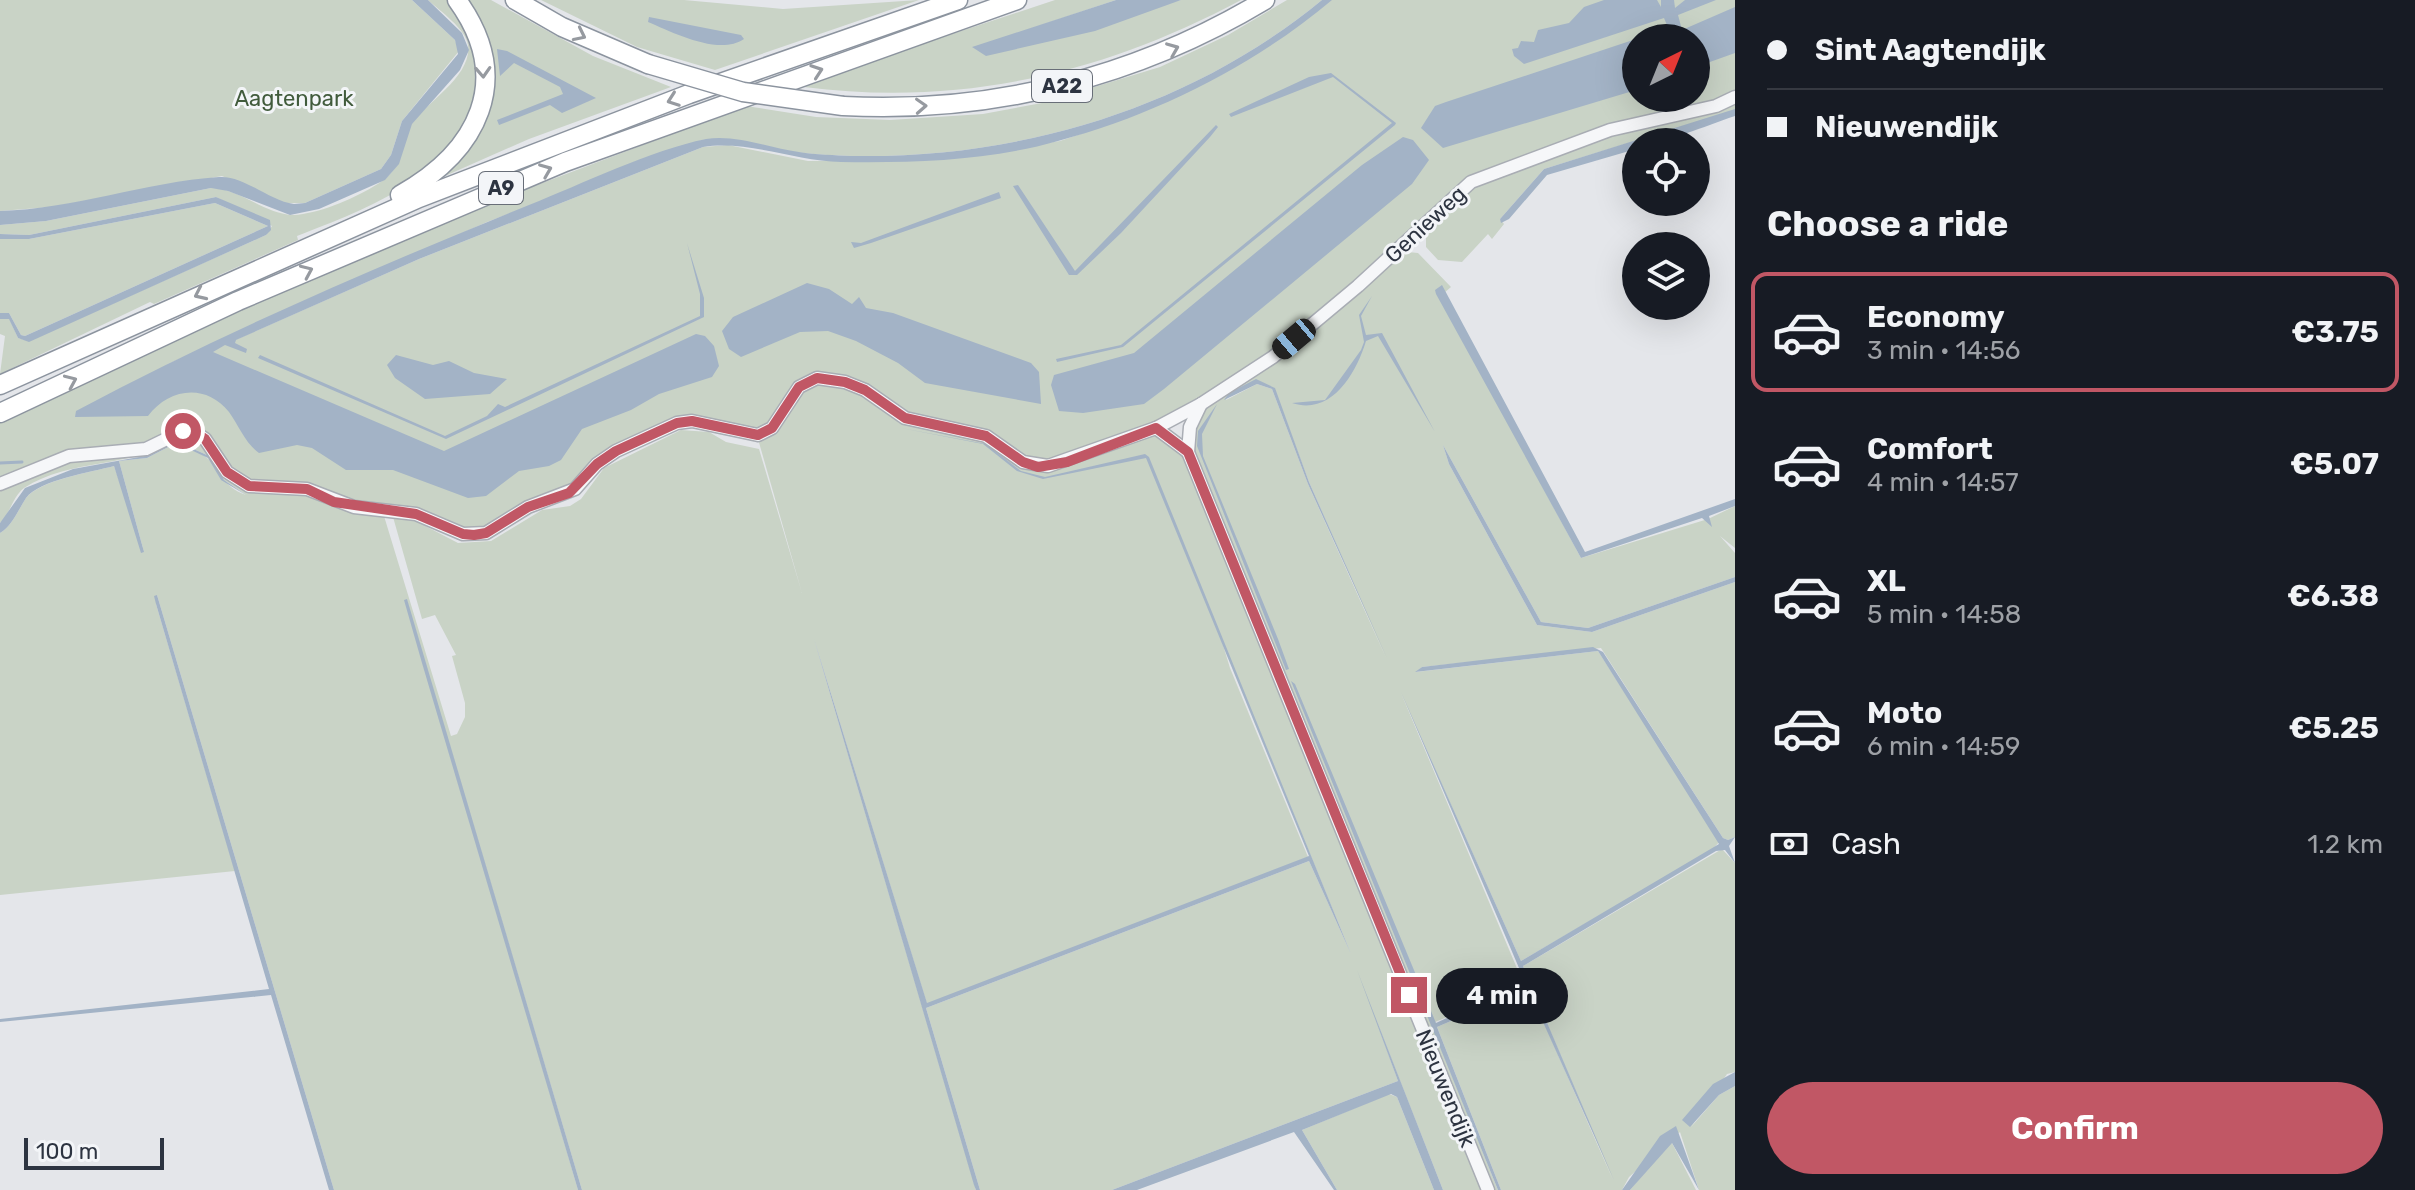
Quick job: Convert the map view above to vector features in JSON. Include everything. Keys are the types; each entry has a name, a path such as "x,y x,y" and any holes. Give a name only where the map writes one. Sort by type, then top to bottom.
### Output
{"highway":[{"path":"322,240 432,177 462,147 471,133 483,93 484,71 474,28 457,0"},
{"name":"A22","path":"515,0 562,27 648,64 743,92 843,106 923,107 1046,90 1093,78 1173,49 1265,0"},
{"name":"A9","path":"0,385 322,240 586,132 958,0"},
{"name":"A9","path":"0,413 238,301 565,162 1017,0"}],"street":[{"name":"Genieweg","path":"0,484 69,456 146,449 183,431 193,431 205,439 227,472 249,486 307,489 334,502 416,514 463,534 474,535 486,533 528,507 569,493 597,464 616,451 677,423 692,421 758,435 772,428 799,387 817,378 845,382 865,390 905,418 986,436 1023,462 1038,467 1067,462 1156,428 1201,404 1273,357 1358,286 1471,182 1610,130 1716,106 1735,97"},
{"path":"1188,452 1190,427 1201,404"},
{"path":"1156,428 1188,452"},
{"name":"Nieuwendijk","path":"1188,452 1488,1190"}],"green space":[{"name":"Aagtenpark","path":"0,0 412,0 455,40 459,51 402,121 391,155 381,169 305,203 283,203 222,176 51,207 0,211"},
{"path":"428,0 449,0 471,38 477,65 469,116 454,142 434,164 382,199 297,236 298,240 154,304 150,302 0,374 5,336 0,334 0,319 9,318 18,338 29,341 266,235 272,226 216,197 29,235 0,234 0,225 46,221 211,188 223,189 268,209 291,215 323,209 365,192 394,169 412,123 456,78 467,56 468,45 463,33"},
{"path":"464,0 491,0 593,56 671,87 529,139 445,176 470,144 487,102"},
{"path":"541,0 684,0 783,9 919,0 715,70 637,47"},
{"path":"1055,0 1116,0 973,48 1181,0 1241,0 1136,48 1029,79 974,88 919,92 862,92 804,87 831,74"},
{"path":"1287,0 1322,0 1271,38 1217,70 1160,98 1101,120 1040,136 978,148 915,155 852,156 791,151 740,141 702,140 487,222 168,364 217,348 419,259 703,147 728,145 808,161 934,160 1060,141 1130,117 1221,75 1329,0 1735,0 1735,94 1710,102 1710,24 1622,24 1622,112 1677,112 1469,177 1284,344 1178,414 1054,462 1026,460 1004,444 908,416 871,390 812,376 760,430 676,419 573,485 475,532 358,504 304,483 267,485 239,478 202,432 147,444 102,449 0,480 0,422 301,282 471,210 746,106 816,117 890,120 983,114 1042,103 1160,67 1228,35"},
{"path":"1735,102 1735,110 1677,128 1628,128 1693,112 1710,112 1710,108"},
{"path":"1622,130 1622,145 1544,169 1500,219 1504,224 1492,239 1488,234 1462,262 1438,260 1426,247 1426,228 1474,184"},
{"path":"215,203 268,226 25,336 21,335 9,313 0,313 0,239 29,239"},
{"path":"1398,251 1418,253 1451,287 1444,293 1436,290 1581,558 1708,519 1735,506 1735,548 1720,536 1735,553 1735,577 1588,628 1541,622 1443,445 1449,464 1537,625 1592,632 1735,582 1735,837 1728,840 1723,838 1601,648 1422,667 1416,672 1598,651 1720,841 1712,850 1521,961 1401,693 1524,985 1435,1022 1311,725 1498,1190 1491,1190 1190,445 1193,422 1207,403","holes":["1256,380 1274,388 1309,482 1386,658 1308,484 1272,389 1257,384 1226,400 1229,393"]},
{"path":"820,381 847,386 878,403 899,423 975,435 1031,469 1159,434 1188,461 1485,1190 1443,1190 1375,1017 1398,1081 1112,1190 980,1190 926,1008 1309,861 1351,954 1219,632 1230,668 1308,857 927,1004 814,639 976,1190 582,1190 406,599 578,1190 334,1190 157,595 156,604 235,871 0,895 0,533 12,522 26,498 43,486 114,466 144,552 119,461 147,458 176,443 204,456 217,469 209,456 176,441 139,456 42,478 20,491 0,523 0,489 72,460 181,434 198,435 220,467 255,492 269,494 292,488 384,516 451,736 457,734 465,717 465,703 452,656 456,655 435,615 422,619 393,517 410,518 458,543 491,541 542,510 570,506 581,499 604,468 681,430 709,432 726,442 759,449 802,593 758,439 796,396"},
{"path":"1722,849 1735,863 1735,1072 1727,1074 1691,1127 1719,1095 1735,1086 1735,1190 1699,1190 1680,1132 1629,1177 1622,1190 1501,1190 1437,1027 1525,989 1530,991 1613,1180 1523,966"},
{"path":"1389,1094 1397,1097 1434,1190 1337,1190 1302,1130"},
{"path":"1672,1143 1696,1190 1630,1190 1668,1144"}],"water":[{"path":"412,0 428,0 462,33 469,50 460,70 412,124 399,164 385,180 319,209 290,215 228,191 211,188 46,221 0,225 0,211 55,206 164,184 219,177 238,180 285,202 305,203 381,169 391,155 402,121 458,54 455,40"},
{"path":"1116,0 1181,0 1095,31 986,56 972,47"},
{"path":"1322,0 1332,0 1302,24 1237,66 1167,102 1095,130 1005,153 923,161 824,161 737,146 703,147 419,259 236,340 235,343 247,349 246,353 225,345 213,352 444,451 696,334 705,336 714,346 719,366 712,377 659,394 631,410 582,429 561,460 549,466 519,471 486,496 468,498 393,470 346,470 312,448 297,445 259,453 219,402 198,393 176,395 148,416 75,417 76,411 131,382 300,302 663,151 717,138 819,154 915,155 978,148 1040,136 1101,120 1160,98 1217,70 1271,38"},
{"path":"1604,0 1657,0 1661,7 1661,0 1674,0 1675,8 1685,0 1716,0 1678,15 1680,24 1666,24 1664,18 1646,24 1622,24 1622,32 1524,64 1514,56 1512,49 1518,48 1521,41 1534,42 1538,30 1569,23 1584,7"},
{"path":"1735,7 1735,53 1710,62 1710,24 1696,24"},
{"path":"649,17 741,35 744,39 722,45 696,41 648,22"},
{"path":"1622,44 1622,94 1443,148 1421,128 1435,106"},
{"path":"497,49 507,51 596,98 562,113 550,105 499,125 497,120 563,94 560,87 514,63 500,76"},
{"path":"1331,73 1395,125 1123,347 1057,362 1056,359 1121,345 1392,123 1333,77 1231,117 1229,114 1309,77"},
{"path":"1735,109 1735,116 1701,128 1675,128"},
{"path":"1216,125 1218,127 1210,137 1121,233 1077,275 1069,275 1013,186 1018,185 1075,271"},
{"path":"1403,137 1413,140 1429,160 1412,184 1164,389 1144,404 1083,413 1059,411 1051,385 1054,375 1134,353 1362,165"},
{"path":"1622,144 1622,153 1547,175 1509,219 1501,223 1500,219 1544,169"},
{"path":"999,192 1001,198 871,243 854,248 851,242 861,243"},
{"path":"216,197 270,220 271,230 266,235 29,342 18,338 9,319 0,319 0,313 9,313 21,335 25,336 268,226 215,203 29,239 0,239 0,234 29,235"},
{"path":"687,243 704,298 704,317 446,439 258,358 260,355 445,436 487,416 498,404 505,407 700,316 700,294"},
{"path":"807,283 829,289 852,304 859,297 866,308 893,313 1031,363 1039,372 1041,404 925,383 898,363 856,341 828,331 800,332 741,357 729,349 722,331 733,317"},
{"path":"1442,285 1585,552 1735,499 1735,506 1709,516 1712,527 1702,518 1581,558 1436,294 1435,290"},
{"path":"1372,296 1361,316 1366,335 1382,333 1435,432 1378,336 1366,341 1348,379 1330,398 1319,403 1306,405 1292,403 1325,400 1361,350 1364,342 1359,315"},
{"path":"396,355 433,365 449,361 474,373 507,379 490,394 425,399 395,378 387,365"},
{"path":"1256,379 1275,388 1309,482 1387,658 1308,484 1272,389 1257,384 1224,400 1229,393"},
{"path":"1217,404 1202,434 1203,456 1278,639 1289,669 1286,670 1197,446 1198,431"},
{"path":"901,428 986,444 1021,471 1045,477 1145,454 1149,457 1351,954 1309,861 926,1008 980,1190 976,1190 974,1185 814,639 927,1003 1309,856 1146,458 1043,479 1017,471 983,444"},
{"path":"176,441 209,456 224,480 246,495 221,480 208,458 176,443 147,458 119,461 144,552 141,553 114,466 42,486 26,498 12,522 0,533 0,523 25,488 73,469 150,455"},
{"path":"1443,445 1541,622 1588,628 1735,577 1735,582 1592,632 1537,625 1449,464"},
{"path":"157,595 334,1190 329,1190 271,995 0,1022 0,1019 269,989 156,604 154,596"},
{"path":"407,599 582,1190 578,1190 422,663 404,600"},
{"path":"1593,647 1603,652 1723,838 1728,840 1735,837 1729,846 1735,863 1725,850 1716,851 1523,966 1614,1180 1529,991 1525,989 1437,1027 1501,1190 1498,1190 1291,681 1295,684 1436,1023 1525,982 1401,692 1521,961 1719,844 1598,651 1415,672 1422,667"},
{"path":"1357,970 1443,1190 1434,1190 1397,1097 1391,1094 1302,1130 1337,1190 1334,1190 1294,1132 1137,1190 1112,1190 1398,1081"},
{"path":"1735,1072 1735,1086 1719,1095 1690,1127 1682,1120 1713,1084"},
{"path":"1676,1126 1699,1190 1672,1143 1630,1190 1622,1190 1660,1136"}],"waterway":[{"path":"0,463 22,462"}],"route":[{"path":"183,431 193,431 205,439 235,481 264,489 295,486 334,502 416,514 463,534 474,535 502,525 528,507 569,493 597,464 616,451 677,423 706,423 745,435 758,435 772,428 799,387 817,378 845,382 865,390 905,418 986,436 1023,462 1038,467 1067,462 1156,428 1188,452 1409,995"}]}
